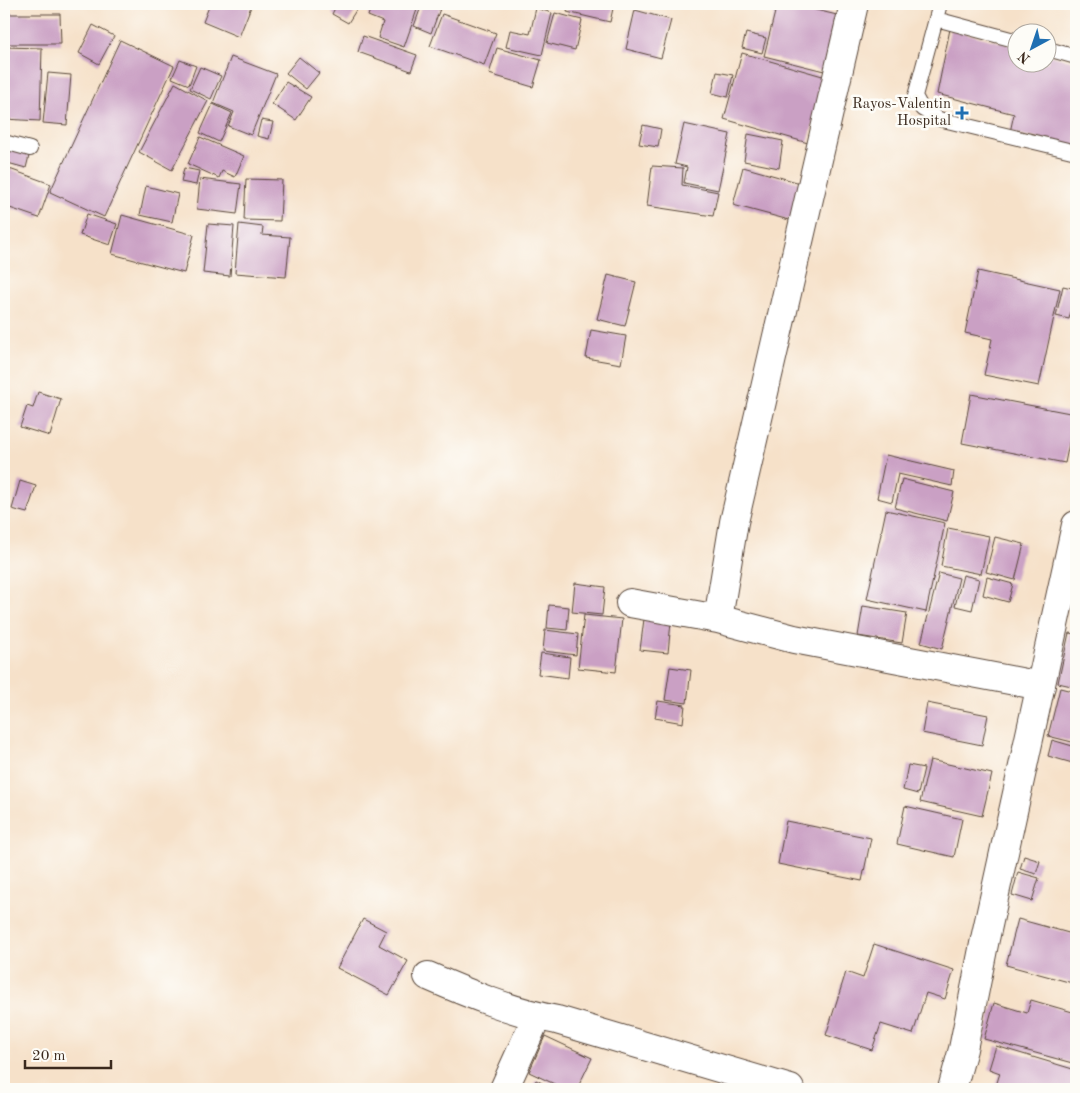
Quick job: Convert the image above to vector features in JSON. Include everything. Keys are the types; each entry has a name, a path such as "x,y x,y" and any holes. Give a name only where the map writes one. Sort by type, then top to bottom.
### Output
{"street":[{"path":"718,619 734,522 854,4"},
{"path":"952,1089 963,1049 985,939 1041,686 1072,568 1076,525"},
{"path":"630,603 718,619 794,639 1041,686"},
{"path":"428,976 464,991 537,1016 557,1020 790,1089"},
{"path":"504,1089 537,1016"}],"lane":[{"path":"940,4 915,96 922,109 939,119 1076,152"},
{"path":"936,19 1008,38"},
{"path":"1058,52 1076,57"},
{"path":"4,142 30,148"}],"building":[{"path":"210,4 252,4 239,37 203,22"},
{"path":"337,4 352,4 358,7 348,23 332,14"},
{"path":"372,4 419,4 404,47 378,38 383,22 368,16"},
{"path":"422,4 441,6 431,33 414,26"},
{"path":"569,4 614,4 610,22 567,12"},
{"path":"777,4 791,4 837,15 824,71 764,56"},
{"path":"912,4 932,4 930,9"},
{"path":"536,8 552,13 542,55 506,47 510,30 530,34"},
{"path":"635,10 671,20 661,58 626,49"},
{"path":"555,13 582,20 575,50 547,43"},
{"path":"4,14 60,14 61,44 4,44"},
{"path":"442,14 496,33 484,65 430,46"},
{"path":"93,25 114,36 99,64 79,53"},
{"path":"950,29 1008,44 1008,72 1058,72 1058,58 1076,62 1076,148 1010,132 1014,114 937,94"},
{"path":"746,33 766,38 762,53 742,48"},
{"path":"363,36 417,55 411,71 358,52"},
{"path":"120,40 174,66 104,217 50,192"},
{"path":"4,47 42,48 40,121 4,119"},
{"path":"497,48 541,60 533,87 489,74"},
{"path":"742,53 826,77 808,143 724,119"},
{"path":"231,57 276,74 251,135 228,126 234,112 213,103"},
{"path":"299,57 319,73 306,89 286,73"},
{"path":"180,60 196,66 189,85 172,78"},
{"path":"200,67 221,76 211,99 190,89"},
{"path":"717,72 733,75 728,97 712,93"},
{"path":"48,73 71,75 67,125 43,123"},
{"path":"286,82 311,97 296,120 272,104"},
{"path":"175,83 208,101 172,170 139,152"},
{"path":"213,104 232,113 219,142 200,133"},
{"path":"261,120 273,122 269,139 257,136"},
{"path":"684,124 730,134 718,190 684,183 687,167 675,164"},
{"path":"643,125 661,129 658,147 639,144"},
{"path":"748,134 783,141 779,168 744,161"},
{"path":"200,137 244,156 235,177 222,171 219,178 188,164"},
{"path":"4,149 30,152 26,168 4,162"},
{"path":"652,166 683,168 682,185 718,192 713,216 647,206"},
{"path":"4,167 51,184 39,218 4,206"},
{"path":"743,167 804,184 793,221 733,205"},
{"path":"184,168 199,171 196,185 181,182"},
{"path":"200,179 241,184 237,214 197,209"},
{"path":"246,179 282,180 280,221 244,220"},
{"path":"146,186 178,194 172,222 140,215"},
{"path":"87,214 117,224 110,245 80,235"},
{"path":"122,215 194,235 184,273 112,254"},
{"path":"208,224 234,226 230,276 203,273"},
{"path":"239,224 263,227 262,235 290,237 286,277 235,273"},
{"path":"4,252 9,253 4,267"},
{"path":"978,271 1060,289 1039,386 984,375 992,339 965,333"},
{"path":"608,275 636,282 625,326 597,319"},
{"path":"1063,286 1076,289 1069,319 1056,316"},
{"path":"591,330 626,336 621,364 586,358"},
{"path":"38,392 61,399 50,436 20,427 27,406 33,408"},
{"path":"971,394 1075,414 1065,463 962,443"},
{"path":"886,455 954,471 952,486 898,474 892,502 877,498"},
{"path":"902,479 954,492 947,521 895,508"},
{"path":"20,481 36,486 27,513 12,509"},
{"path":"886,510 945,523 926,612 867,599"},
{"path":"948,528 989,536 981,574 941,566"},
{"path":"995,537 1024,544 1015,580 986,572"},
{"path":"939,573 959,578 942,649 921,643"},
{"path":"963,575 979,579 972,610 955,606"},
{"path":"987,577 1013,584 1008,602 983,595"},
{"path":"575,583 605,587 602,615 572,612"},
{"path":"549,605 569,607 567,630 547,628"},
{"path":"863,606 907,613 902,643 858,636"},
{"path":"584,615 622,619 616,672 578,668"},
{"path":"644,619 671,622 668,653 640,650"},
{"path":"545,630 578,634 576,655 543,651"},
{"path":"1069,633 1076,634 1076,687 1058,683"},
{"path":"541,653 570,657 568,678 538,674"},
{"path":"670,667 691,670 687,703 665,700"},
{"path":"1060,688 1076,692 1076,743 1048,736"},
{"path":"658,701 685,705 683,723 655,718"},
{"path":"927,703 988,715 982,745 922,733"},
{"path":"1052,740 1076,747 1076,764 1048,756"},
{"path":"930,760 992,774 982,816 920,802"},
{"path":"908,765 924,768 918,794 903,790"},
{"path":"905,806 962,819 954,857 897,844"},
{"path":"786,821 871,838 862,881 778,864"},
{"path":"1024,856 1040,861 1036,874 1020,869"},
{"path":"1018,872 1039,878 1032,901 1012,895"},
{"path":"363,919 386,931 379,945 408,961 389,995 337,968"},
{"path":"1018,919 1076,935 1076,984 1006,965"},
{"path":"874,944 954,970 945,999 926,993 913,1034 881,1024 872,1050 826,1035 846,972 863,978"},
{"path":"1031,1000 1076,1013 1076,1064 984,1039 994,1003 1027,1013"},
{"path":"545,1036 592,1058 577,1089 565,1089 529,1072"},
{"path":"996,1046 1076,1070 1076,1089 995,1089 1000,1073 989,1069"},
{"path":"536,1080 554,1089 531,1089"}],"place":[{"name":"Rayos-Valentin Hospital","path":"962,113"}]}
